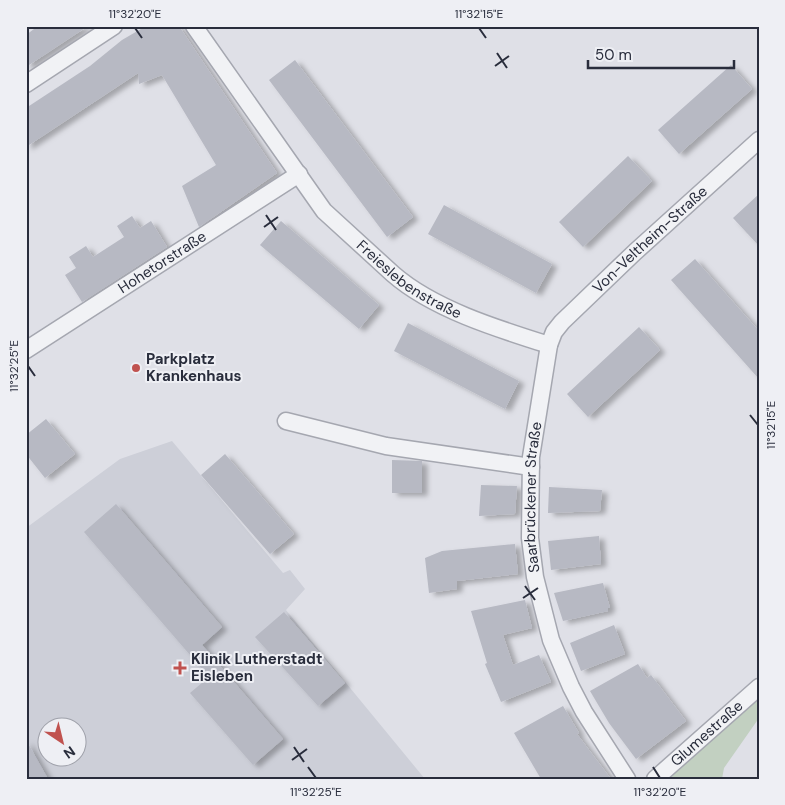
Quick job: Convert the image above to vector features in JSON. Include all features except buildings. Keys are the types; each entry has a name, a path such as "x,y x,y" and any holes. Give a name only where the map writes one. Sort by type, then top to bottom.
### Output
{"street":[{"path":"26,84 114,26"},
{"name":"Freieslebenstraße","path":"194,26 324,211 403,282 437,303 506,332 549,345"},
{"name":"Von-Veltheim-Straße","path":"549,345 554,332 562,322 635,252 759,140"},
{"name":"Hohetorstraße","path":"26,350 299,174"},
{"name":"Saarbrückener Straße","path":"549,345 531,457 530,538 535,577 551,640 570,687 627,779"},
{"path":"286,421 386,446 531,467"},
{"name":"Glumestraße","path":"654,779 759,687"}],"shaded area":[{"name":"Klinik Lutherstadt Eisleben","path":"172,441 283,573 290,570 305,589 286,610 425,779 26,779 26,528 120,459"}],"green space":[{"path":"759,695 759,718 724,768 722,779 666,779"}],"place":[{"name":"Parkplatz Krankenhaus","path":"136,368"},
{"name":"Klinik Lutherstadt Eisleben","path":"180,668"}]}
